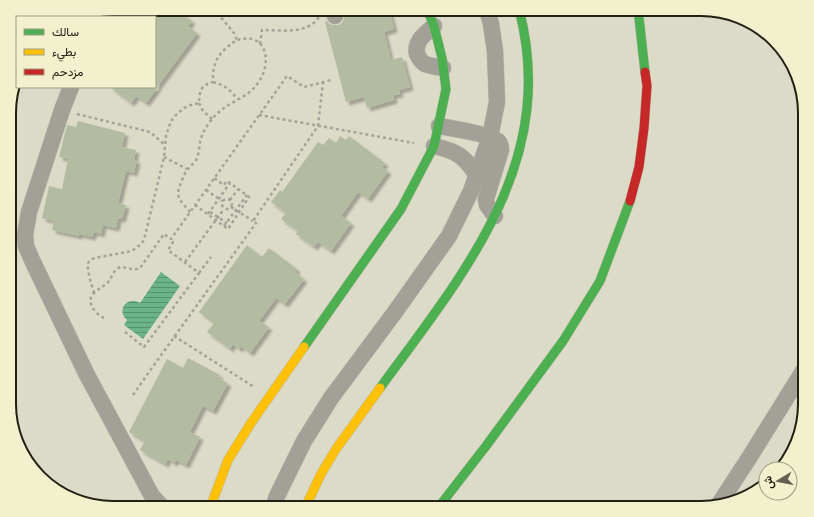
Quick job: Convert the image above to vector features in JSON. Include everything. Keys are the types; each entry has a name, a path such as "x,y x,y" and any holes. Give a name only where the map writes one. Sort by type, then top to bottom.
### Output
{"street":[{"path":"213,501 228,460 269,396 401,209 436,136 446,89 442,58 430,16"},
{"path":"275,501 304,442 330,398 395,312 449,236 471,191 488,142 497,102 495,51 489,16"},
{"path":"309,501 321,474 336,449 463,274 496,216 512,179 521,146 528,108 526,42 520,16"},
{"path":"443,501 564,341 600,281 629,206 639,167 647,86 639,16"},
{"path":"434,26 418,41 416,50 424,64 443,68"},
{"path":"71,88 29,212 25,235 26,246 86,373 152,496 157,501"},
{"path":"436,136 499,142 501,145 501,150 486,199 487,205 496,216"},
{"path":"436,136 447,149 460,155 470,164 477,176"},
{"path":"723,499 798,379"}],"path":[{"path":"220,16 234,33 237,40"},
{"path":"260,44 262,30 298,30 305,28 317,19 324,16"},
{"path":"190,212 179,198 178,192 187,169 196,162 202,134 212,119 227,105 245,96 257,85 262,78 264,70 266,55 264,49 255,40 249,38 237,40 220,54 214,65 213,82"},
{"path":"199,273 168,250 173,242 171,239 287,76 304,87 331,80"},
{"path":"212,119 203,111 199,103 202,88 213,82 220,84 233,92 237,99"},
{"path":"253,221 318,126 323,82"},
{"path":"94,293 88,270 90,260 132,251 144,240 164,157 166,136 171,122 184,108 199,103"},
{"path":"62,110 150,132 165,145"},
{"path":"259,115 318,126 436,136"},
{"path":"164,157 187,169"},
{"path":"214,178 224,185 227,180 247,195"},
{"path":"209,213 230,183"},
{"path":"230,200 238,189"},
{"path":"206,190 222,201 227,199 230,200"},
{"path":"224,226 247,195"},
{"path":"209,213 228,229 249,197 247,195"},
{"path":"230,200 232,203 231,207"},
{"path":"222,201 221,204 224,209"},
{"path":"195,205 227,223"},
{"path":"133,395 256,223 231,207"},
{"path":"185,262 224,209 227,210 231,207"},
{"path":"104,318 94,311 92,306 91,301 94,293 109,282 115,270 119,268 134,270 140,268 164,234 171,239"},
{"path":"125,332 144,347 211,257"},
{"path":"174,336 269,396"}],"shaded area":[{"path":"161,272 180,286 143,339 124,325 127,320 124,316 123,308 124,305 131,301 140,303"}],"building":[{"path":"156,16 185,16 192,21 188,26 197,33 146,103 136,96 131,103 111,88 156,88"},
{"path":"344,16 391,16 394,29 384,32 391,60 402,57 410,87 399,90 400,94 393,95 394,100 367,108 364,97 346,102 325,22 328,21 329,24 339,25 343,22"},
{"path":"78,121 125,133 122,147 136,150 134,160 137,160 134,173 126,171 118,203 126,205 122,219 118,218 116,228 103,225 101,234 94,232 92,237 79,234 79,236 52,230 54,221 42,218 49,186 62,189 68,159 59,157 67,125 76,127"},
{"path":"340,136 346,140 349,136 385,163 382,167 388,171 368,199 358,192 341,216 351,223 331,251 318,242 314,247 296,234 298,231 281,219 286,213 271,202 280,190 282,192 318,142 323,145 329,138 336,143"},
{"path":"247,245 262,257 269,248 297,269 295,272 304,279 285,304 276,298 259,321 269,327 250,353 241,346 239,349 233,344 230,349 207,332 214,323 199,312"},
{"path":"188,358 220,375 218,378 228,383 213,411 203,406 190,432 200,437 186,465 176,460 174,463 168,459 165,464 140,450 145,441 129,432 167,359 183,368"}],"traffic: fast":[{"path":"304,347 401,209 434,146 446,89 442,58 430,16"},
{"path":"380,388 443,302 471,258 496,213 515,166 526,117 528,64 520,16"},
{"path":"639,16 645,72"},
{"path":"443,501 563,341 600,281 630,201"}],"traffic: slow":[{"path":"213,501 228,460 251,423 304,347"},
{"path":"308,501 321,474 336,449 380,388"}],"traffic: jam":[{"path":"630,201 639,167 644,128 647,86 645,72"}]}
